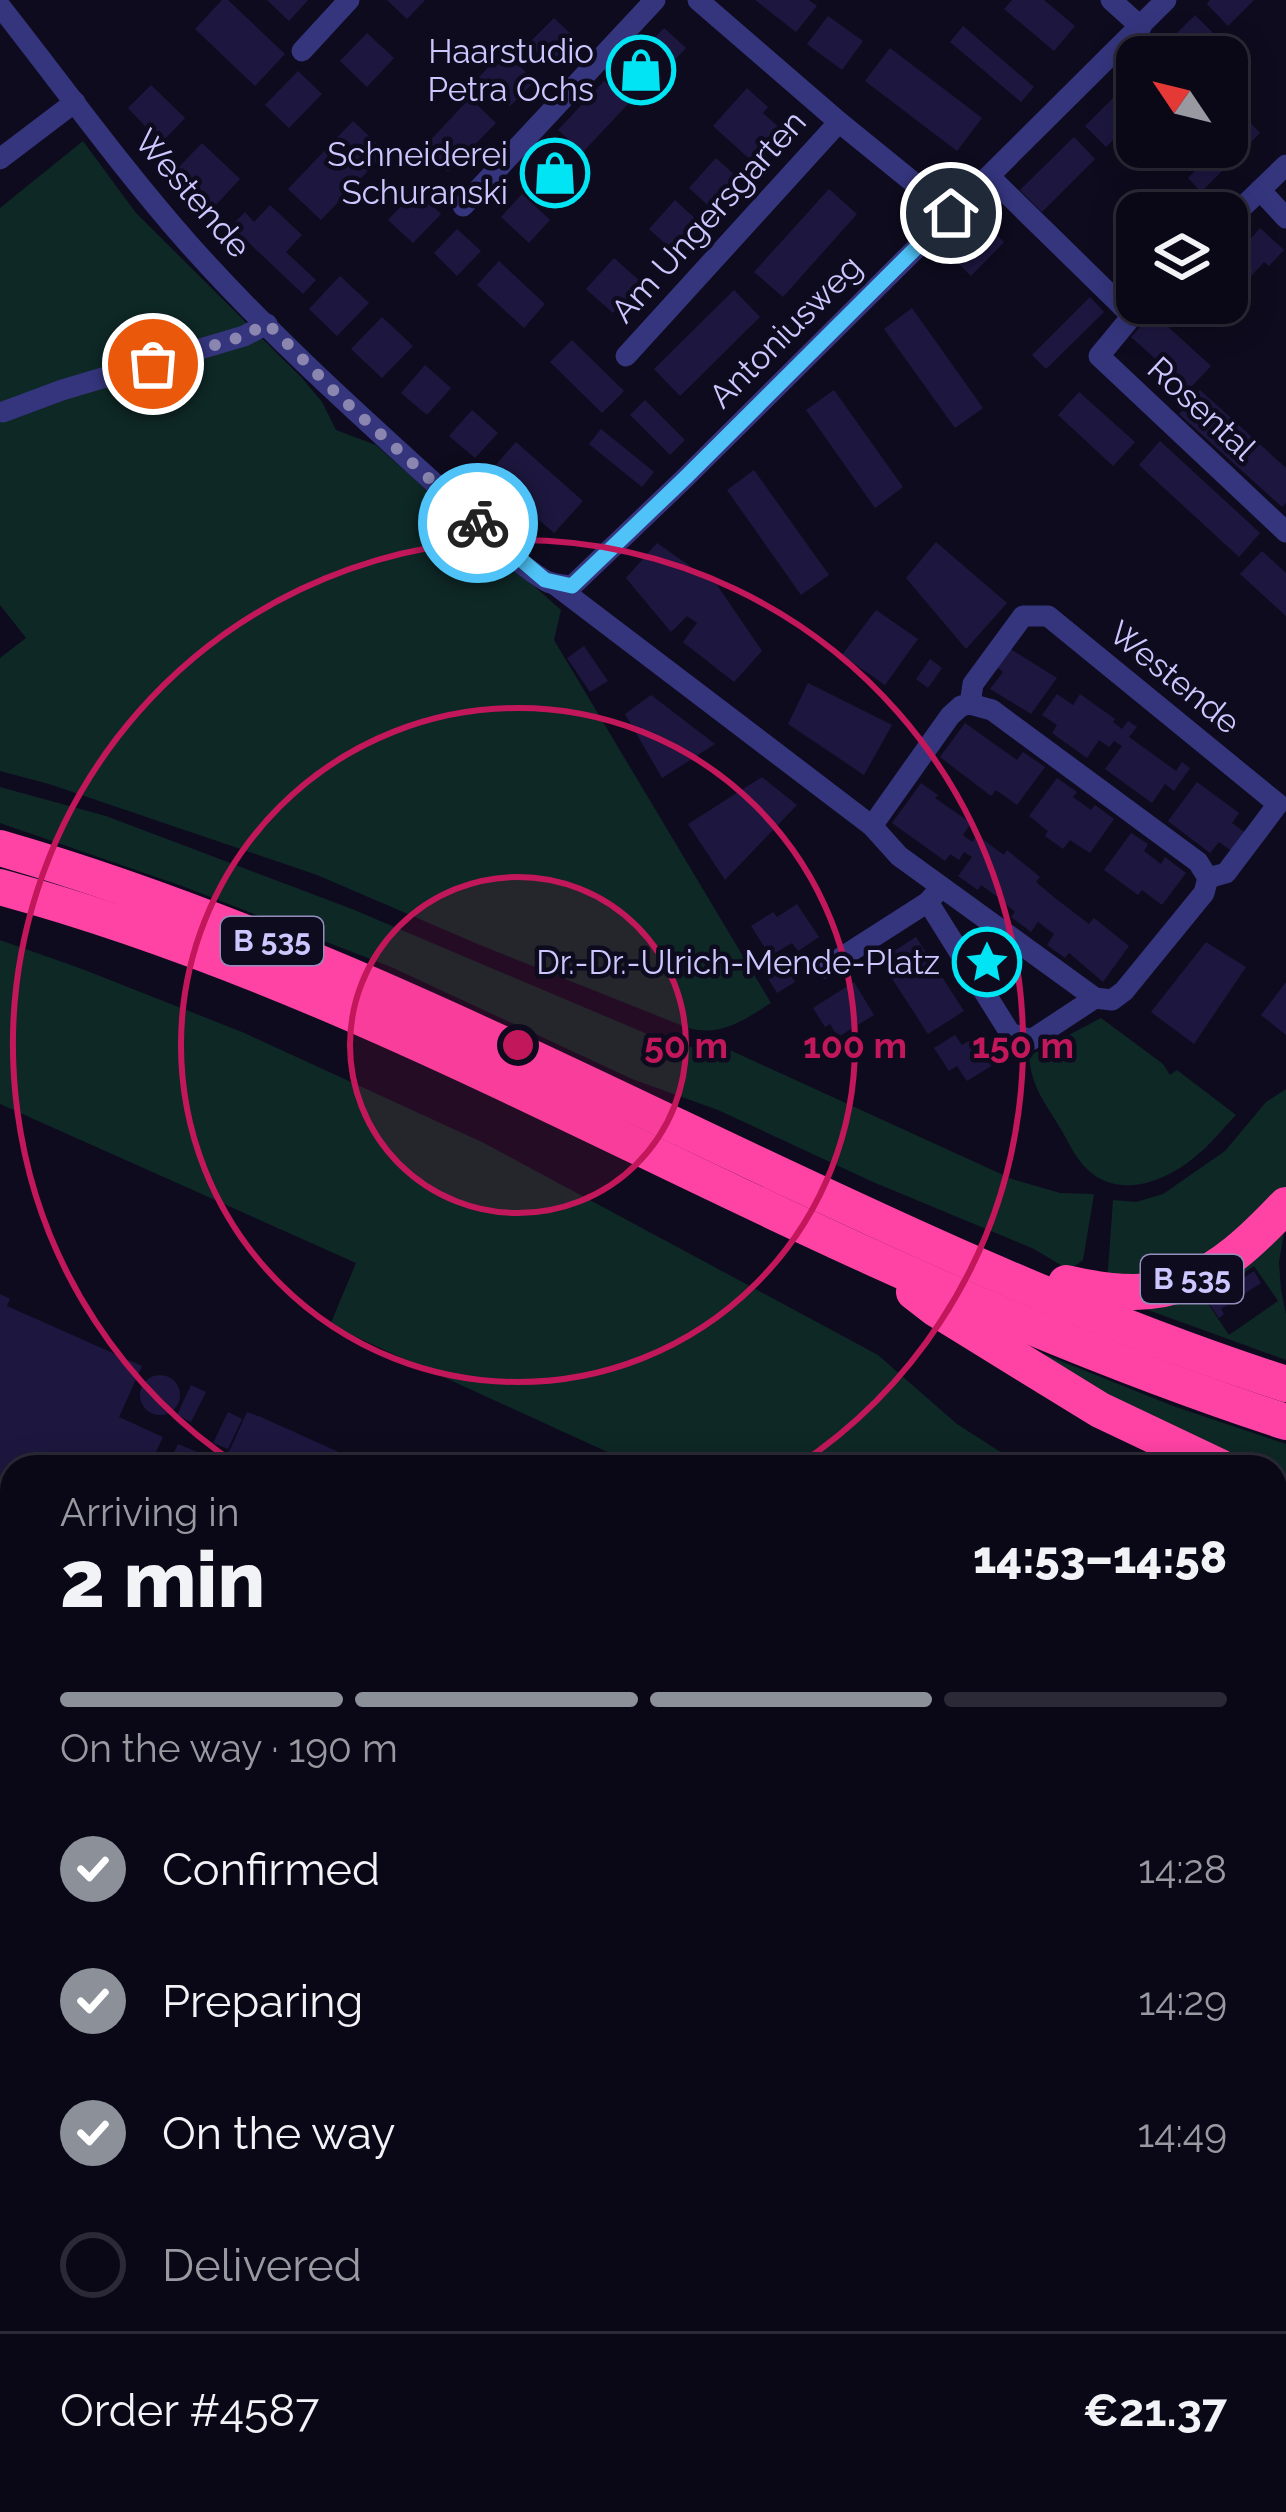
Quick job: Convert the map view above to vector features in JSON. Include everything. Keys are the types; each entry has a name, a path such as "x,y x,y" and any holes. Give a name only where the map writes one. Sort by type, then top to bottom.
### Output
{"highway":[{"name":"B 535","path":"0,848 183,908 372,983 969,1260 1154,1337 1286,1384"},
{"name":"B 535","path":"0,886 175,943 372,1023 869,1256 1060,1340 1286,1422"},
{"name":"B 535","path":"969,1260 1108,1292 1142,1294 1183,1284 1219,1265 1249,1243 1286,1205"},
{"name":"B 535","path":"869,1256 936,1310 1042,1377 1194,1455"}],"street":[{"path":"302,51 349,0"},
{"path":"463,206 655,0"},
{"name":"Am Ungersgarten","path":"698,0 951,213"},
{"path":"1111,0 1141,27"},
{"name":"Antoniusweg","path":"549,582 572,586 590,571 1166,0"},
{"name":"Westende","path":"0,6 124,170 191,247 340,397 511,553 872,826 935,895 1095,998 1112,1000 1124,991 1204,892 1208,878 1226,874 1278,804 1048,616 1023,616 973,684 970,704 950,716 872,826"},
{"path":"0,159 75,101"},
{"name":"Am Ungersgarten","path":"626,356 839,122"},
{"path":"1248,202 1286,164"},
{"name":"Rosental","path":"989,176 1116,290"},
{"path":"1260,190 1286,218"},
{"path":"3,412 244,336 267,323"},
{"name":"Rosental","path":"1126,324 1099,356 1286,532"},
{"path":"970,704 992,710 1198,862 1208,878"},
{"path":"825,968 935,895"},
{"name":"Westende","path":"935,895 1010,1034 1031,1040 1095,998"}],"green space":[{"path":"83,141 136,213 302,378 322,402 336,430 376,445 561,610 554,640 771,1003 722,1029 688,1028 317,875 0,771 0,658 26,638 0,605 0,208"},
{"path":"0,787 106,816 352,909 652,1036 698,1049 721,1046 1012,1179 1060,1193 1094,1194 1083,1260 1064,1267 1034,1249 718,1110 632,1079 391,967 182,886 0,823"},
{"path":"0,940 242,1032 484,1143 878,1355 957,1424 1005,1455 614,1455 330,1325 356,1263 0,1104"},
{"path":"1101,1018 1163,1064 1170,1075 1177,1070 1236,1115 1197,1155 1172,1173 1144,1184 1114,1184 1088,1170 1033,1078 1029,1056"},
{"path":"1286,1089 1286,1190 1189,1272 1107,1283 1113,1200 1136,1202 1163,1194 1225,1151 1266,1102"},
{"path":"1286,1220 1279,1262 1286,1360 1137,1306","holes":["1254,1266 1278,1301 1229,1335 1205,1299"]},
{"path":"1021,1345 1173,1406 1286,1444 1286,1455 1217,1455"}],"building":[{"path":"222,0 228,0 285,54 255,86 195,29"},
{"path":"267,0 308,0 289,21"},
{"path":"387,0 425,0 407,19"},
{"path":"755,0 809,0 817,6 796,32"},
{"path":"1012,0 1044,0 1075,26 1054,51 1004,9"},
{"path":"1210,0 1254,0 1228,26 1207,4"},
{"path":"1195,15 1216,36 1174,36"},
{"path":"828,16 863,41 842,70 807,44"},
{"path":"554,18 575,38 550,64 528,44"},
{"path":"963,26 1034,87 1021,102 950,42"},
{"path":"664,28 686,48 644,93 622,73"},
{"path":"367,33 394,58 367,87 340,61"},
{"path":"890,48 982,118 957,151 865,81"},
{"path":"504,51 535,81 510,106 479,77"},
{"path":"298,71 322,94 289,128 265,105"},
{"path":"604,81 628,104 583,152 558,130"},
{"path":"151,85 185,118 161,143 128,108"},
{"path":"747,88 768,107 763,113 783,131 754,163 713,126"},
{"path":"1116,95 1116,137 1106,147 1085,126"},
{"path":"470,98 496,123 448,172 423,148"},
{"path":"1248,120 1260,133 1248,145"},
{"path":"353,121 386,152 321,220 288,189"},
{"path":"1074,137 1095,159 1042,212 1020,190"},
{"path":"202,143 240,179 214,207 176,170"},
{"path":"556,156 581,177 563,198 539,177"},
{"path":"716,158 739,179 712,209 689,188"},
{"path":"1198,168 1225,168 1201,192 1188,178"},
{"path":"829,189 857,214 783,297 754,272"},
{"path":"416,190 441,214 413,243 388,220"},
{"path":"522,194 550,220 529,243 501,217"},
{"path":"675,200 702,225 677,254 649,229"},
{"path":"270,205 302,235 286,252 316,280 303,294 231,226 245,212 254,222"},
{"path":"977,216 1004,242 971,276 945,250"},
{"path":"1260,228 1284,250 1248,279 1248,242"},
{"path":"457,229 481,251 457,276 434,253"},
{"path":"614,258 641,282 613,313 586,289"},
{"path":"499,261 545,304 524,328 477,285"},
{"path":"340,276 369,303 337,336 309,309"},
{"path":"734,290 760,317 680,396 654,369"},
{"path":"1090,297 1104,312 1046,369 1032,355"},
{"path":"912,308 983,408 955,428 884,329"},
{"path":"382,317 413,346 382,378 351,349"},
{"path":"1143,324 1165,324 1211,366 1189,389 1131,337"},
{"path":"572,340 624,391 602,413 550,362"},
{"path":"425,365 451,388 427,415 401,393"},
{"path":"834,390 903,487 875,508 806,410"},
{"path":"1200,390 1286,468 1282,507 1179,414"},
{"path":"1079,392 1135,442 1113,466 1058,415"},
{"path":"645,400 685,440 670,455 630,415"},
{"path":"472,410 498,433 475,458 449,436"},
{"path":"601,429 654,472 642,487 589,444"},
{"path":"1160,441 1260,533 1239,557 1139,465"},
{"path":"516,442 583,501 554,533 487,475"},
{"path":"754,470 829,575 801,595 727,490"},
{"path":"936,542 1007,603 966,649 906,578"},
{"path":"657,543 717,585 762,651 734,682 683,642 697,623 687,616 671,632 626,578"},
{"path":"1262,551 1286,573 1286,616 1240,574"},
{"path":"876,610 918,639 885,685 842,655"},
{"path":"584,646 608,681 590,692 567,658"},
{"path":"1007,647 1057,678 1031,714 990,689 1003,672 994,665"},
{"path":"930,659 942,668 928,688 916,679"},
{"path":"808,683 892,725 864,775 788,724"},
{"path":"1057,694 1073,705 1080,694 1122,729 1128,721 1137,727 1129,737 1176,771 1182,762 1190,768 1174,791 1165,784 1152,803 1105,769 1122,746 1114,741 1109,747 1099,740 1087,758 1052,733 1057,725 1042,715"},
{"path":"651,695 715,744 662,778 625,714"},
{"path":"965,723 1017,760 1023,752 1045,767 1017,805 996,790 991,796 940,757"},
{"path":"762,777 797,805 725,880 688,824"},
{"path":"1057,778 1091,810 1095,805 1114,819 1090,853 1070,840 1063,849 1029,816"},
{"path":"1197,782 1239,813 1232,823 1246,833 1233,852 1219,842 1210,853 1168,821"},
{"path":"921,783 971,823 963,835 972,842 977,835 1004,855 1007,850 1040,877 1036,882 1055,898 1089,924 1094,918 1129,946 1103,982 1069,953 1065,958 1047,945 1054,934 1038,922 1031,932 1011,917 1015,912 999,898 958,876 972,857 964,852 959,860 950,854 945,861 892,823"},
{"path":"1131,833 1148,844 1144,851 1161,864 1165,857 1186,873 1162,905 1142,890 1138,895 1104,870"},
{"path":"797,904 819,937 798,951 792,943 770,956 751,926"},
{"path":"916,937 964,1011 928,1034 880,960"},
{"path":"1206,942 1246,967 1194,1044 1151,1012"},
{"path":"778,956 795,982 777,993 761,967"},
{"path":"854,982 874,1015 838,1037 813,1008"},
{"path":"1286,982 1286,1035 1261,1015"},
{"path":"984,1032 1001,1060 967,1081 957,1066 949,1071 934,1048 955,1035 962,1045"},
{"path":"1254,1271 1261,1283 1221,1309 1224,1314 1219,1318 1208,1302"},
{"path":"0,1294 10,1299 7,1306 142,1366 119,1417 163,1437 157,1455 0,1455"},
{"path":"160,1375 174,1381 180,1395 174,1409 160,1415 146,1409 140,1395 146,1381"},
{"path":"191,1385 206,1392 191,1422 177,1415"},
{"path":"228,1412 242,1419 228,1449 213,1443"},
{"path":"247,1412 345,1455 227,1455"},
{"path":"178,1444 204,1455 173,1455"}],"way so far":[{"path":"153,364 244,336 267,323 478,523"}],"place":[{"name":"Haarstudio Petra Ochs","path":"641,70"},
{"name":"Schneiderei Schuranski","path":"555,173"},
{"name":"Dr.-Dr.-Ulrich-Mende-Platz","path":"987,962"}],"route":[{"path":"478,523 545,580 572,586 951,213"}]}
